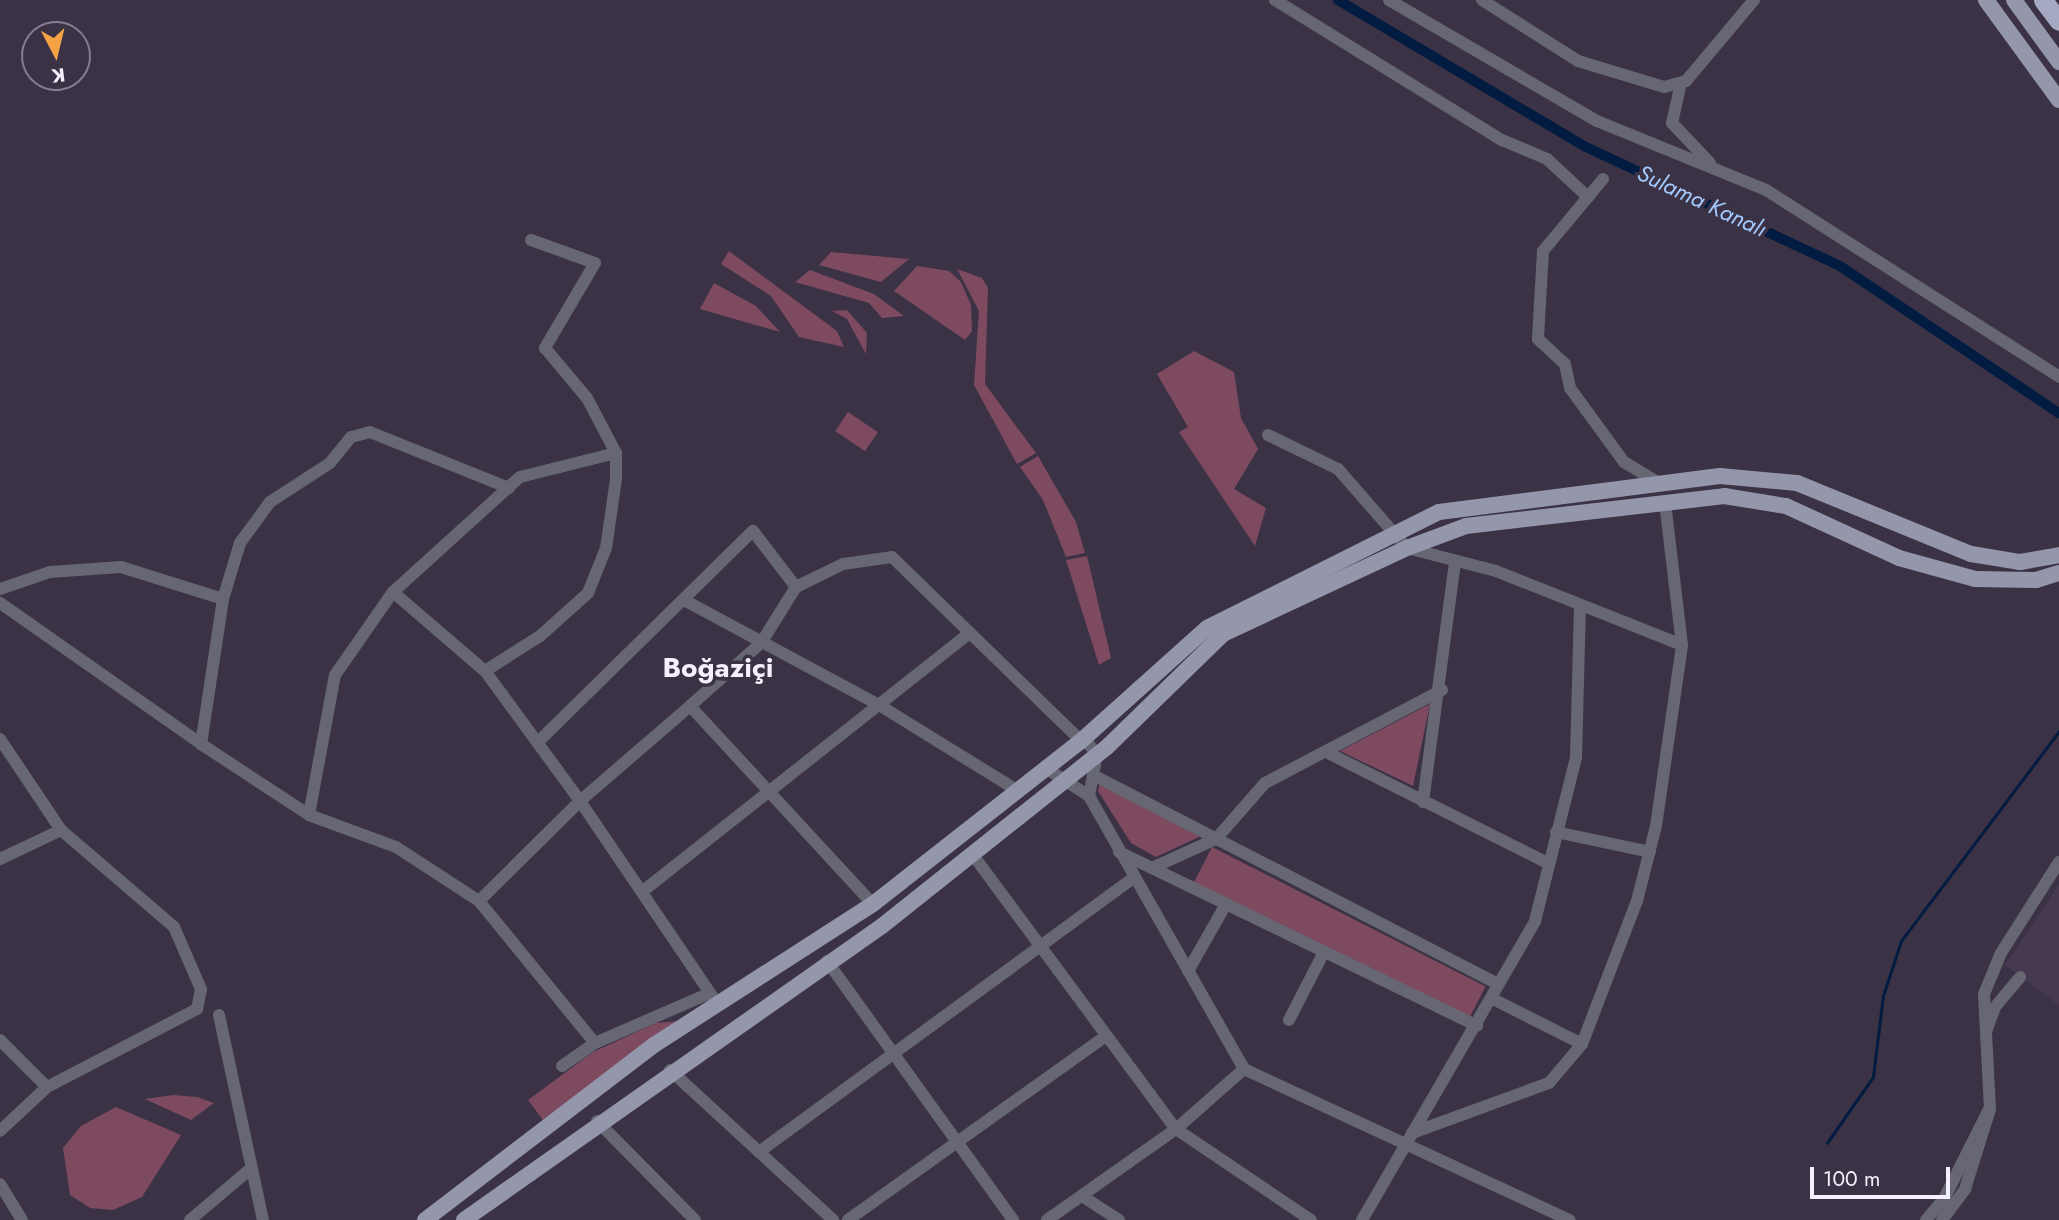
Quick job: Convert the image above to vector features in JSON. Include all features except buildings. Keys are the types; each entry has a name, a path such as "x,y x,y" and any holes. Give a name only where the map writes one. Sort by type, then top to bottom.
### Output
{"highway":[{"path":"2043,0 2059,21"}],"main road":[{"path":"1986,0 2059,100"},
{"path":"2014,0 2059,62"},
{"path":"425,1220 714,999 873,904 1083,740 1206,628 1439,512 1490,501 1720,475 1797,483 1971,554 2020,562 2059,555"},
{"path":"464,1220 597,1121 827,961 973,855 1059,782 1097,754 1223,634 1407,548 1466,526 1724,496 1786,506 1899,558 1975,579 2036,580 2059,573"}],"street":[{"path":"1275,0 1502,140 1547,159 1588,197"},
{"path":"1390,0 1597,121 1766,190 2059,377"},
{"path":"1734,178 1704,160 1675,129 1671,116 1681,83 1754,0"},
{"path":"1487,1 1578,61 1639,84 1681,83"},
{"path":"1603,179 1543,251 1538,339 1564,364 1570,388 1624,462 1659,483"},
{"path":"485,671 540,636 588,593 606,548 616,453 587,398 545,348 595,264 531,240"},
{"path":"201,744 223,599 240,543 270,502 330,463 351,437 370,432 509,488"},
{"path":"1268,435 1338,469 1392,535 1407,548 1455,563 1496,571 1580,609 1682,645"},
{"path":"309,815 335,675 393,592 520,477 616,453"},
{"path":"1410,1137 1549,1083 1569,1067 1582,1044 1650,852 1682,645 1665,503"},
{"path":"539,741 753,531 796,587"},
{"path":"479,901 580,801 761,643 796,587 843,564 892,557 969,634 1048,702 1097,754 1089,796"},
{"path":"1423,802 1441,690 1455,563"},
{"path":"0,589 50,572 121,568 223,599"},
{"path":"393,592 485,671 539,741 714,999 595,1043 562,1066"},
{"path":"684,600 879,705 1018,791"},
{"path":"0,603 201,744 309,815 396,846 479,901 595,1043"},
{"path":"1363,1220 1535,921 1576,758 1580,609"},
{"path":"643,891 969,634"},
{"path":"1152,868 1216,839 1265,783 1441,690"},
{"path":"690,706 873,904"},
{"path":"0,739 61,830 174,927 201,989 197,1009 47,1087 0,1131"},
{"path":"1326,752 1548,863"},
{"path":"1047,769 1059,782 1089,796 1244,1069 1410,1137 1570,1220"},
{"path":"1093,775 1498,984"},
{"path":"0,859 61,830"},
{"path":"1556,832 1650,852"},
{"path":"1119,852 1477,1026"},
{"path":"973,855 1175,1129 1311,1220"},
{"path":"1941,1220 1965,1189 1990,1109 1984,1039 1984,994 2001,953 2059,862"},
{"path":"759,1152 895,1056 1134,878"},
{"path":"1188,971 1226,904"},
{"path":"1289,1020 1324,952"},
{"path":"827,961 1013,1220"},
{"path":"1984,1039 1995,1007 2020,977"},
{"path":"1491,998 1582,1044"},
{"path":"219,1015 248,1171 263,1220"},
{"path":"848,1220 1106,1036"},
{"path":"0,1040 47,1087"},
{"path":"1046,1220 1175,1129 1244,1069"},
{"path":"670,1070 833,1220"},
{"path":"1926,1220 1945,1196 1990,1109"},
{"path":"597,1121 695,1220"},
{"path":"190,1220 248,1171"},
{"path":"0,1184 22,1220"},
{"path":"1082,1196 1119,1220"}],"shaded area":[{"path":"729,251 837,331 844,347 799,337 771,296 721,264"},
{"path":"831,252 909,259 881,282 819,265"},
{"path":"917,266 949,271 961,282 971,305 972,331 965,340 894,291"},
{"path":"957,269 982,278 988,288 985,384 1036,453 1017,464 974,385 979,311"},
{"path":"810,270 874,294 904,316 882,318 869,303 795,282"},
{"path":"714,283 756,306 780,332 700,309"},
{"path":"847,310 867,333 866,354 847,319 832,311"},
{"path":"1194,351 1234,372 1241,418 1258,449 1234,489 1266,508 1255,546 1179,432 1188,427 1157,374"},
{"path":"848,412 878,432 865,451 835,431"},
{"path":"1038,456 1076,522 1085,553 1066,557 1043,500 1020,467"},
{"path":"1087,556 1111,658 1099,665 1066,560"},
{"path":"1430,704 1413,786 1340,751"},
{"path":"1100,783 1201,836 1156,857 1131,843 1098,791"},
{"path":"1212,847 1486,986 1466,1026 1192,886"},
{"path":"2059,884 2059,1005 2005,965"},
{"path":"680,1021 543,1120 528,1100 593,1052 656,1023"},
{"path":"173,1095 197,1097 214,1103 191,1120 145,1099"},
{"path":"116,1107 181,1135 142,1197 113,1210 90,1208 70,1195 63,1148 81,1126"}],"waterway":[{"name":"Sulama Kanalı","path":"1338,0 1586,147 1840,266 2059,413"},
{"path":"1827,1143 1873,1077 1883,996 1901,941 2059,731"}],"district":[{"name":"Boğaziçi","path":"718,668"}]}
